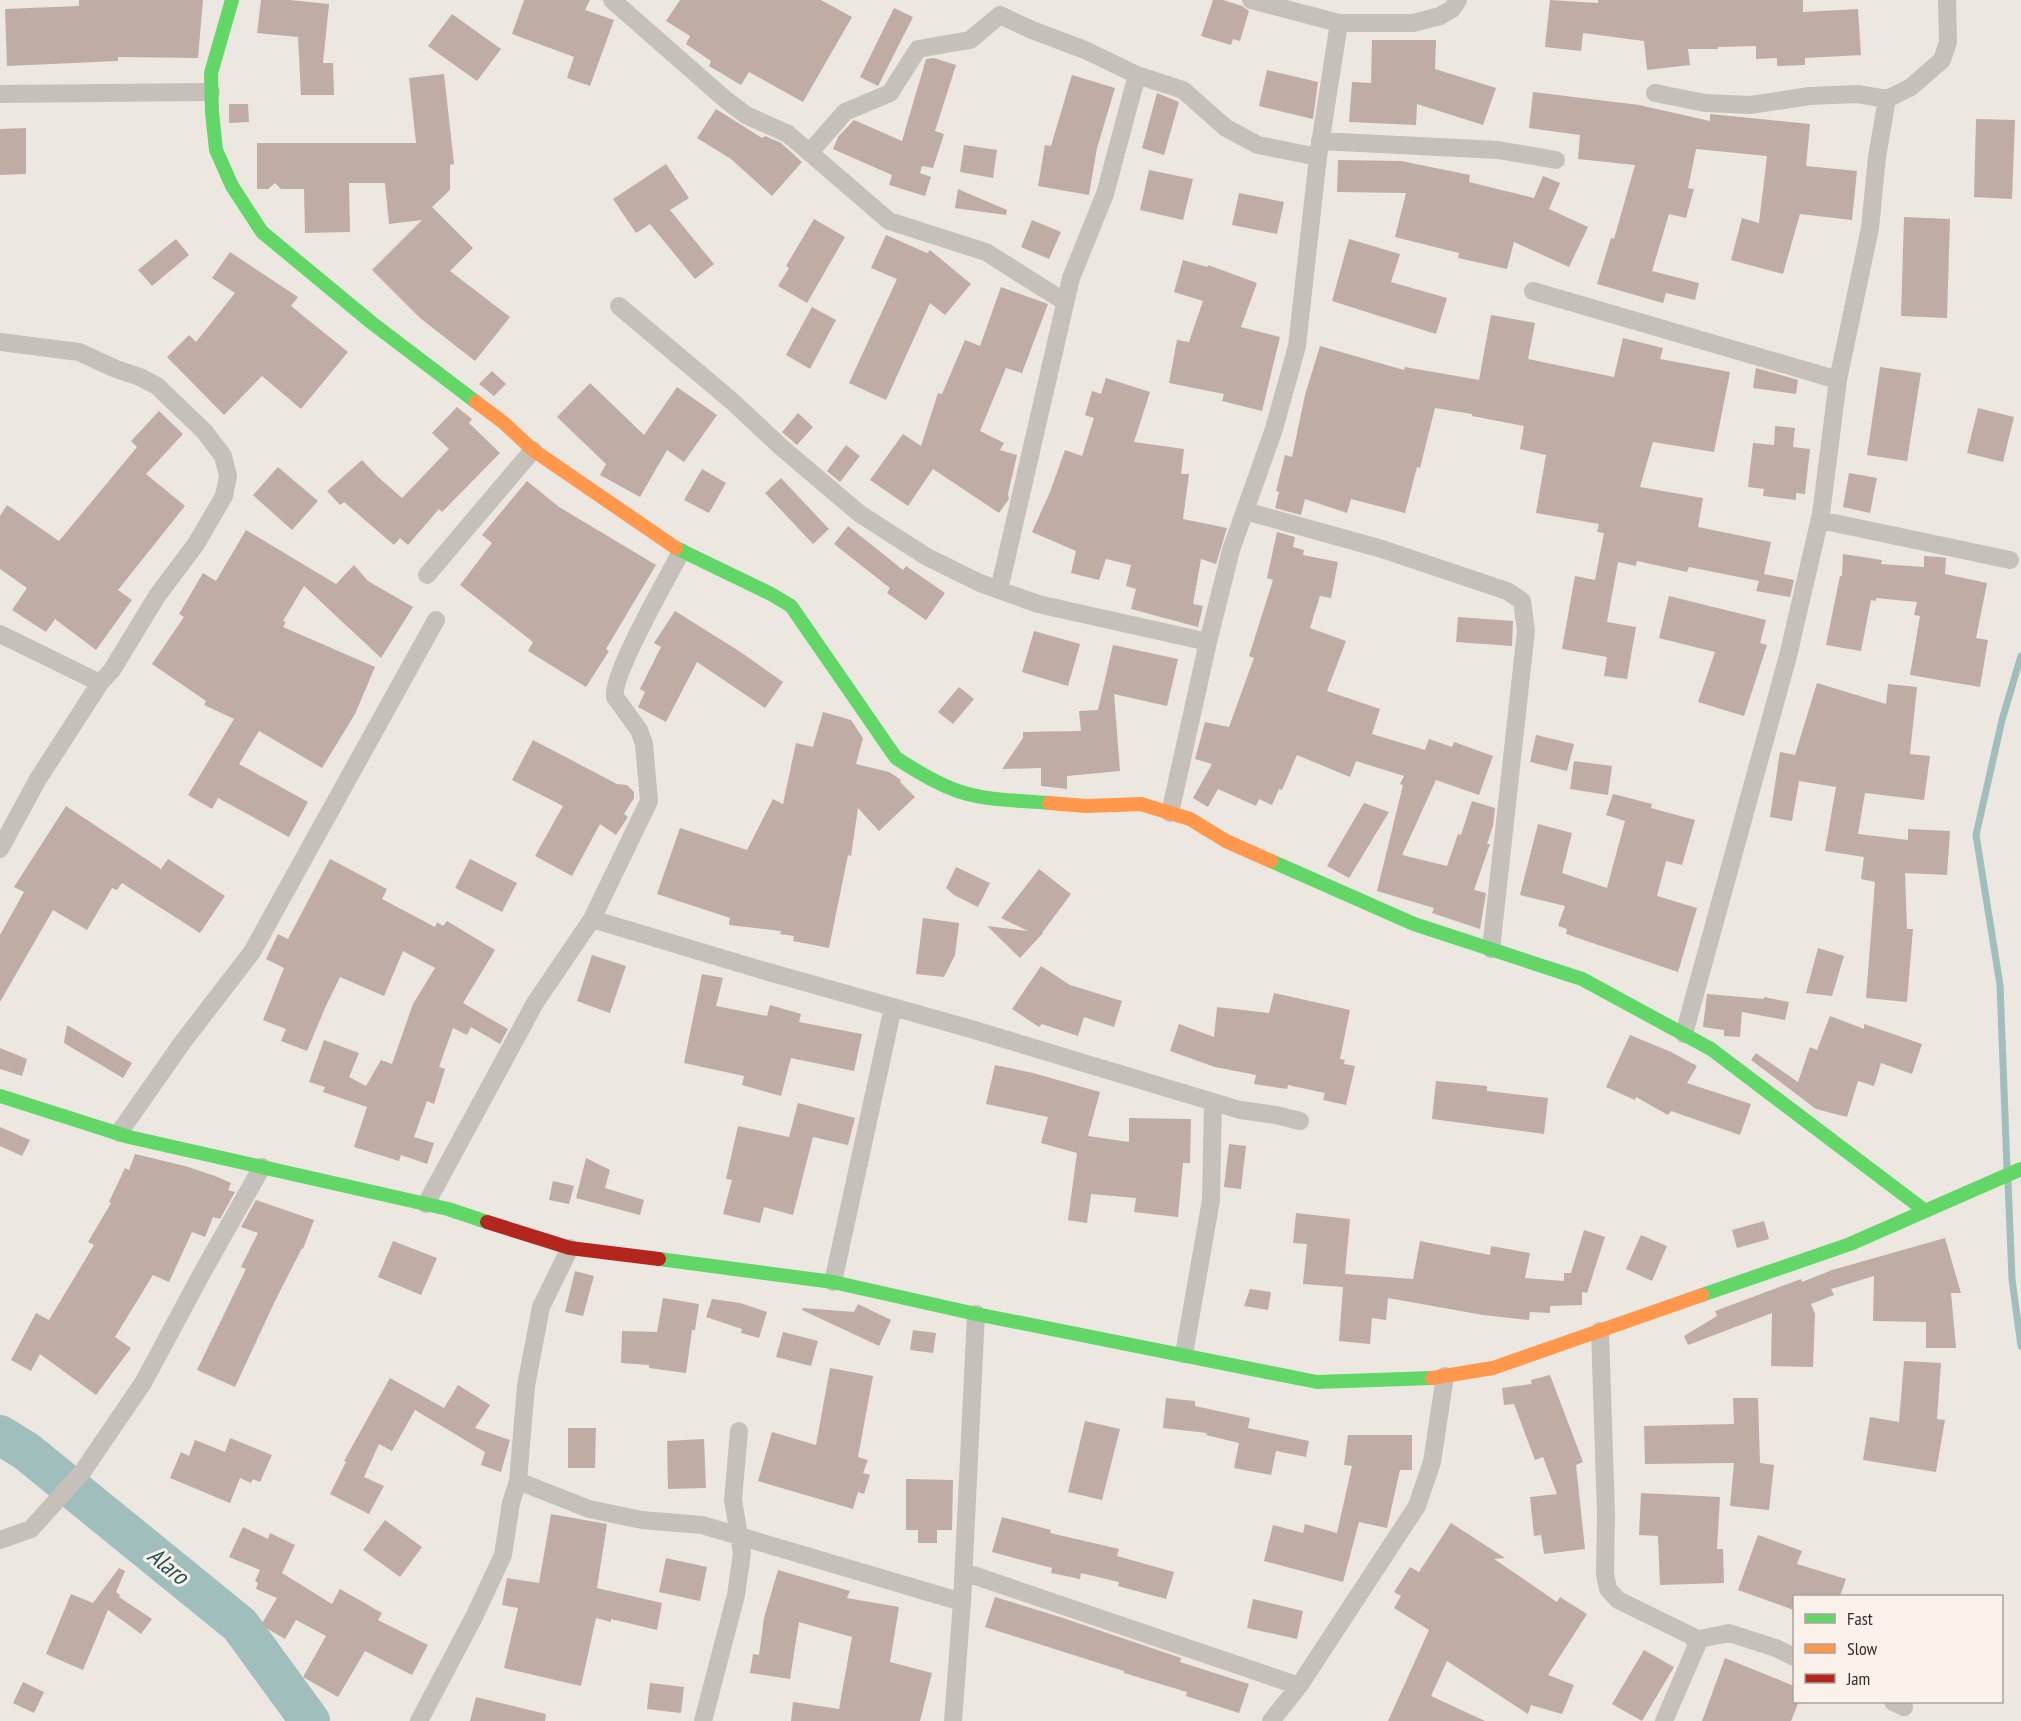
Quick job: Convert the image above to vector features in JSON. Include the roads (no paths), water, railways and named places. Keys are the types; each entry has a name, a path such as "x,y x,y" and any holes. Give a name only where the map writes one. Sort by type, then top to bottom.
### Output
{"street":[{"path":"232,0 211,73 216,150 232,186 262,232 372,322 504,423 533,450 681,552 771,594 791,606 896,758 917,772 952,789 990,798 1086,806 1141,804 1190,819 1226,841 1414,924 1582,979 1711,1049 1924,1210"},
{"path":"612,0 726,100 746,115 788,134 889,221 987,252 1065,302"},
{"path":"1251,0 1339,23 1413,23 1440,16 1452,9 1458,0"},
{"path":"1655,93 1705,103 1750,105 1810,96 1857,93 1887,99 1928,75 1942,60 1948,42 1947,0"},
{"path":"810,152 845,112 890,93 918,49 970,40 1000,15 1085,50 1137,75 1183,90 1226,128 1258,145 1319,149 1498,150 1556,160"},
{"path":"1170,813 1231,550 1274,429 1297,346 1319,149 1339,23"},
{"path":"999,590 1071,278 1105,195 1137,75"},
{"path":"0,94 211,92"},
{"path":"1684,1034 1788,656 1820,520 1839,380 1870,228 1877,157 1887,99"},
{"path":"1533,291 1839,380"},
{"path":"619,306 861,514 927,557 980,583 1038,604 1208,642"},
{"path":"0,342 79,352 157,386 204,431 223,456 228,476 224,496 196,544 100,683 38,779 0,849"},
{"path":"426,575 533,450"},
{"path":"1245,512 1382,549 1507,591 1522,601 1526,631 1491,949"},
{"path":"1820,520 2010,560"},
{"path":"426,1204 535,1003 592,919 649,801 644,744 639,730 615,698 614,691 624,661 681,552"},
{"path":"119,1133 182,1043 252,952 436,620"},
{"path":"0,634 100,683"},
{"path":"592,919 1240,1110 1300,1121"},
{"path":"833,1282 893,1007"},
{"path":"0,1096 119,1133 448,1209 570,1248 833,1282 976,1314 1317,1382 1422,1380 1493,1368 1850,1244 2021,1168"},
{"path":"1184,1354 1211,1200 1213,1102"},
{"path":"0,1540 31,1528 83,1471 143,1383 262,1167"},
{"path":"419,1721 474,1617 503,1555 511,1503 518,1481 526,1386 541,1307 570,1248"},
{"path":"953,1721 964,1572 976,1314"},
{"path":"1600,1331 1606,1514 1605,1574 1608,1589 1618,1600 1692,1636 1697,1646 1664,1721"},
{"path":"1271,1721 1299,1686 1418,1506 1432,1462 1445,1376"},
{"path":"703,1721 736,1595 742,1553 733,1500 739,1431"},
{"path":"518,1481 589,1509 642,1520 702,1525 962,1602"},
{"path":"964,1572 1299,1686"},
{"path":"1695,1640 1729,1633 1776,1648 1793,1656"}],"waterway":[{"path":"2007,1168 2000,985 1976,835 2002,720 2021,656"},
{"path":"2008,1182 2012,1279 2021,1346"},
{"name":"Alaro","path":"0,1435 26,1451 240,1625 310,1721"}]}
